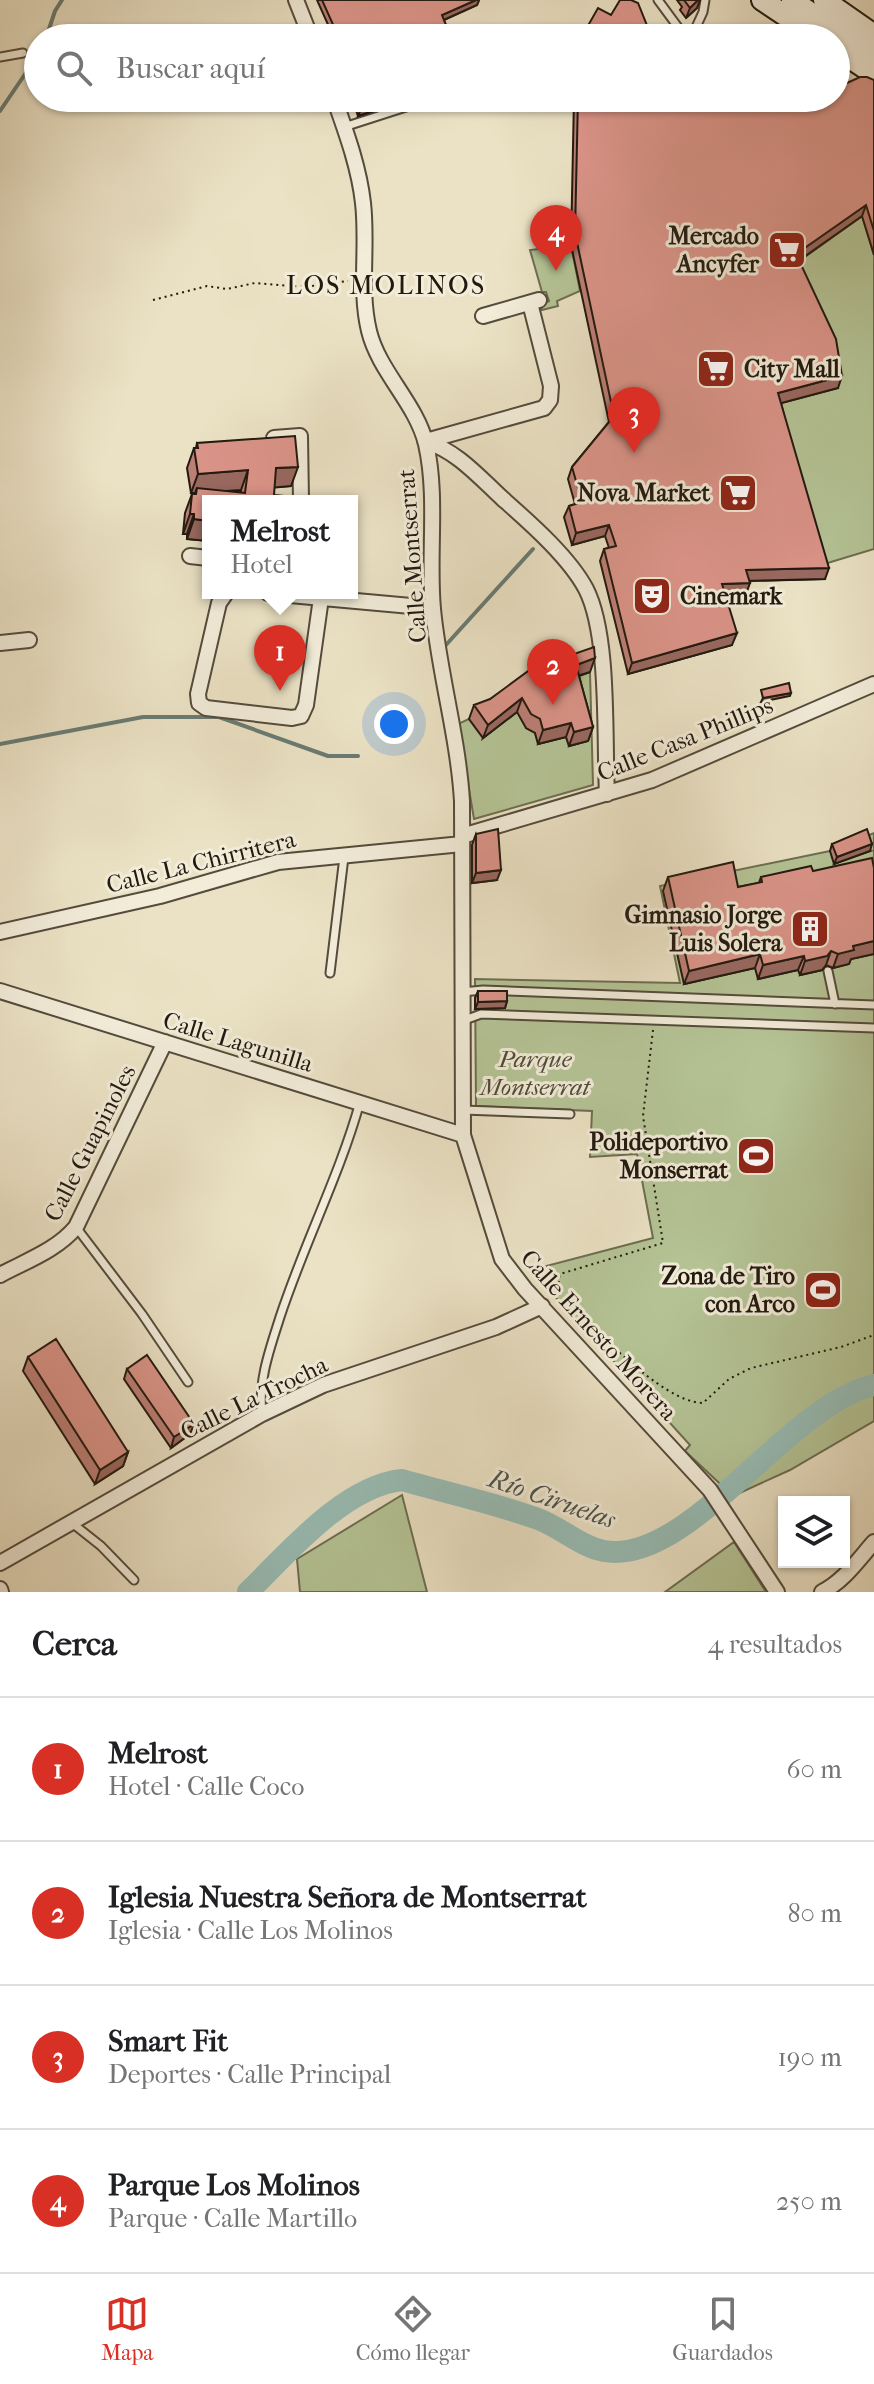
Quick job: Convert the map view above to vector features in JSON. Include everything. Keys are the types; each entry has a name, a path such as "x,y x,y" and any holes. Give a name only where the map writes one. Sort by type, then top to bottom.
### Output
{"main road":[{"path":"792,0 827,24"},
{"path":"824,0 874,35"},
{"path":"845,0 874,21"},
{"path":"768,2 799,24"},
{"path":"850,40 874,57"},
{"path":"850,58 874,74"}],"street":[{"path":"296,0 305,24"},
{"name":"Calle Montserrat","path":"339,112 358,171 363,204 366,314 375,349 413,414 425,441 429,464 433,608 459,762 462,840"},
{"path":"425,441 544,408 550,400 551,386 535,301 483,316"},
{"path":"256,440 300,436 301,495"},
{"path":"425,441 451,452 512,507 584,585 594,609 601,656 607,794"},
{"path":"190,556 202,557"},
{"path":"222,599 198,694 199,703 206,708 292,718 301,716 306,705 321,599"},
{"path":"332,599 433,608"},
{"path":"0,643 29,640"},
{"name":"Calle Casa Phillips","path":"462,840 678,769 874,684"},
{"name":"Calle La Chirritera","path":"0,932 160,896 278,862 462,840"},
{"name":"Calle Ernesto Morera","path":"462,840 463,1135 502,1259 710,1490 777,1592"},
{"name":"Calle Lagunilla","path":"0,991 463,1135"},
{"name":"Calle Guapinoles","path":"0,1275 67,1238 76,1227 165,1042"},
{"name":"Calle La Trocha","path":"0,1563 262,1414 323,1385 496,1327 542,1306"},
{"path":"822,1592 834,1586 874,1542"}],"lane":[{"path":"658,0 677,24"},
{"path":"696,24 705,0"},
{"path":"0,57 23,53"},
{"path":"344,127 391,112"},
{"path":"330,973 344,855"},
{"path":"828,971 835,1004"},
{"path":"462,992 483,990 874,1005"},
{"path":"462,1021 481,1014 874,1028"},
{"path":"262,1414 260,1397 269,1351 318,1213 347,1148 360,1102"},
{"path":"463,1110 570,1114"},
{"path":"76,1227 142,1314 188,1382"},
{"path":"72,1523 101,1546 134,1580"}],"path":[{"path":"153,300 207,286 227,289 255,283 304,287 364,279"},
{"path":"654,1020 643,1116 663,1243 560,1274 558,1288 602,1339 669,1391 692,1403 703,1403 729,1379 751,1368 841,1347 874,1335"}],"green space":[{"path":"862,216 874,255 874,549 821,565 774,405 791,266"},
{"path":"571,245 580,291 557,301 558,306 542,310 541,305 549,301 546,292 542,292 530,250"},
{"path":"590,672 593,785 474,819 458,724 552,680 526,728 535,733 538,743 566,737 569,746 587,741 571,678"},
{"name":"Polideportivo Monserrat","path":"874,833 874,1421 790,1470 733,1496 685,1451 690,1445 531,1270 653,1238 637,1154 590,1157 592,1111 476,1106 475,979 680,983 660,886 830,851"},
{"path":"402,1495 427,1592 300,1592 297,1559"},
{"path":"734,1542 766,1592 665,1592"}],"building":[{"path":"322,0 476,0 442,15 446,24 333,24"},
{"path":"620,0 631,0 638,3 646,24 589,24 598,8 611,15"},
{"path":"684,0 698,0 690,8"},
{"name":"City Mall","path":"860,77 874,80 874,231 866,205 796,254 836,339 842,376 778,393 829,568 746,570 750,583 722,584 737,633 632,663 604,549 616,546 609,525 576,533 569,506 582,502 572,467 614,416 575,233 578,112 850,112 850,82"},
{"path":"295,436 298,467 276,468 274,495 202,495 202,520 194,519 194,514 190,514 192,494 196,494 197,488 245,493 248,470 198,474 194,448 198,448 197,443"},
{"path":"594,647 595,658 576,665 593,727 574,732 571,723 543,730 540,719 531,714 522,698 488,725 474,705 490,699 531,669"},
{"path":"789,683 791,693 763,698 761,690"},
{"path":"498,829 501,870 476,873 476,834"},
{"path":"867,829 872,844 837,857 832,844"},
{"path":"872,858 874,941 853,946 854,950 838,954 831,951 827,956 805,961 804,956 763,965 760,954 689,971 668,877 733,862 738,887 762,882 761,877 811,866 813,871"},
{"path":"478,991 507,991 507,1001 478,1002"},
{"path":"56,1339 128,1452 100,1470 28,1357"},
{"path":"147,1355 194,1424 174,1437 127,1369"}],"waterway":[{"path":"51,24 62,0"},
{"path":"0,111 24,76"},
{"path":"445,646 533,549"},
{"path":"0,744 143,717 219,717 328,756 358,756"},
{"name":"Río Ciruelas","path":"248,1592 299,1541 338,1508 380,1485 402,1480 538,1519 595,1549 636,1549 670,1534 704,1510 807,1421 841,1398 874,1385"}],"place":[{"name":"Mercado Ancyfer","path":"787,250"},
{"name":"Parque Los Molinos","path":"556,271"},
{"name":"City Mall","path":"716,369"},
{"name":"Smart Fit","path":"634,453"},
{"name":"Nova Market","path":"738,493"},
{"name":"Cinemark","path":"652,596"},
{"name":"Melrost","path":"280,691"},
{"name":"Iglesia Nuestra Señora de Montserrat","path":"553,705"},
{"name":"Gimnasio Jorge Luis Solera","path":"810,929"},
{"name":"Polideportivo Monserrat","path":"756,1156"},
{"name":"Zona de Tiro con Arco","path":"823,1290"}],"district":[{"name":"LOS MOLINOS","path":"386,285"}],"park label":[{"name":"Parque Montserrat","path":"535,1073"}]}
